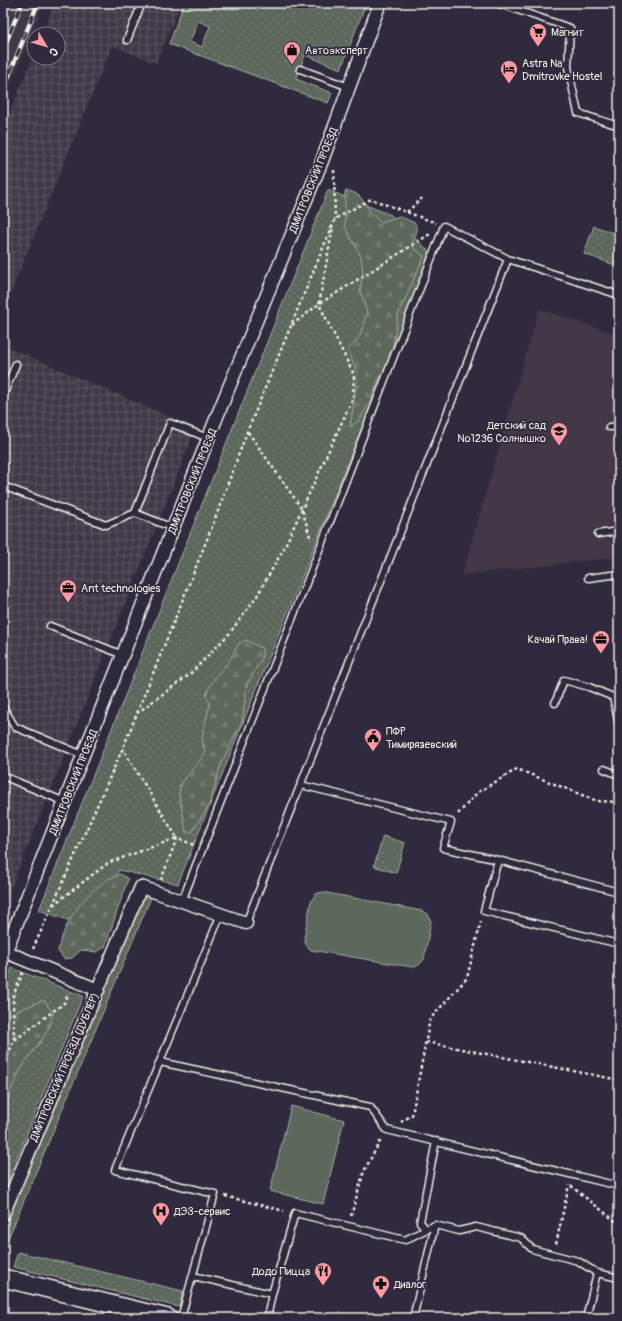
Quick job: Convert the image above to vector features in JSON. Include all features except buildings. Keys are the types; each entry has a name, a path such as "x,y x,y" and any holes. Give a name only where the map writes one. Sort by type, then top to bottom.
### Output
{"main road":[{"path":"3,1278 168,1318"}],"street":[{"name":"ДМИТРОВСКИЙ ПРОЕЗД","path":"4,955 7,936 65,802 208,438 322,161 380,3"},
{"path":"98,990 141,887 246,923"},
{"name":"ДМИТРОВСКИЙ ПРОЕЗД (ДУБЛЁР)","path":"3,1214 98,990 27,961 4,955"}],"lane":[{"path":"127,40 142,3"},
{"path":"497,3 570,28 568,67 578,113 619,126"},
{"path":"300,69 349,87"},
{"path":"182,901 444,226 508,259 619,295"},
{"path":"246,923 508,259"},
{"path":"3,396 16,364"},
{"path":"135,513 170,424 208,438"},
{"path":"609,427 619,426"},
{"path":"3,486 106,525 135,513 173,528"},
{"path":"598,534 619,531"},
{"path":"588,578 619,574"},
{"path":"50,626 123,655"},
{"path":"555,703 564,680 589,687 613,697 619,725"},
{"path":"3,707 15,727 83,756"},
{"path":"604,769 619,775"},
{"path":"3,776 65,802"},
{"path":"301,785 451,822 443,848 498,860 619,892"},
{"path":"498,860 484,911 619,944"},
{"path":"182,1318 215,1194 115,1170 221,914"},
{"path":"160,1062 370,1107 387,1130 619,1186"},
{"path":"426,1229 420,1222 436,1142"},
{"path":"267,1318 272,1294 295,1213 405,1240 434,1225 459,1231 476,1227 521,1238 532,1249 578,1261 597,1273 619,1278"},
{"path":"413,1318 434,1225"},
{"path":"586,1318 597,1273"},
{"path":"193,1276 272,1294"}],"path":[{"path":"3,9 6,3"},
{"path":"136,714 189,675 229,634 257,596 284,548 353,398 354,376 319,304 335,219 334,165"},
{"path":"407,212 422,198"},
{"path":"3,1067 14,1040 13,996 27,961 122,748 212,527 247,432 335,219 370,199 444,226"},
{"path":"291,325 319,304 444,226"},
{"path":"247,432 302,509 316,558"},
{"path":"122,748 177,838 202,848"},
{"path":"451,822 477,793 517,769 597,801 619,802"},
{"path":"156,892 177,838"},
{"path":"53,905 108,864 177,838"},
{"path":"348,1226 364,1171 387,1130 412,1115 430,1019 467,978 484,911"},
{"path":"14,1040 64,1003 74,980"},
{"path":"426,1042 619,1080"},
{"path":"554,1255 572,1175"},
{"path":"569,1185 619,1224"},
{"path":"215,1194 295,1213"}],"shaded area":[{"path":"3,3 44,3 34,26 26,26 26,46 3,102"},
{"path":"55,3 181,3 156,63 112,46 3,311 3,130 29,66 66,66 66,26 45,26"},
{"name":"Детский сад №1236 Солнышко","path":"539,309 619,335 619,557 462,575"},
{"path":"3,345 196,428 3,908"}],"green space":[{"path":"184,3 320,3 328,6 330,3 366,3 341,69 305,55 296,79 332,93 328,103 169,44","holes":["198,21 210,26 202,47 190,42"]},
{"path":"328,190 391,215 432,254 178,884 119,870 91,928 39,910"},
{"path":"345,191 358,195 372,214 382,222 399,216 415,223 417,231 411,246 424,256 398,315 391,358 379,379 370,402 359,420 350,427 358,375 348,350 360,336 367,312 360,290 363,272 361,256 345,227"},
{"path":"594,226 619,235 619,255 615,265 584,254"},
{"path":"246,640 262,648 262,658 247,684 242,722 221,764 209,805 192,832 186,832 179,794 180,785 205,754 202,738 210,703 206,696 212,682 231,658 238,644"},
{"path":"383,836 405,843 396,873 374,866"},
{"path":"121,874 128,879 105,947 97,952 81,950 72,958 64,959 58,951 64,931 74,912 95,889 108,879"},
{"path":"145,892 152,895 8,1239 3,1238 3,1228"},
{"path":"322,892 422,911 428,914 431,922 424,959 419,965 412,967 311,950 306,945 304,938 311,901 316,894"},
{"path":"12,968 83,996 3,1192 3,990"},
{"path":"44,1000 53,1013 51,1022 47,1031 21,1068 12,1087 8,1102 8,1119 3,1133 3,1024 12,1013"},
{"path":"291,1106 344,1120 323,1204 270,1191"},
{"path":"18,1252 183,1291 179,1307 13,1267"}],"railway":[{"path":"3,50 22,3"},
{"path":"3,90 38,3"}],"place":[{"name":"Магнит","path":"538,47"},
{"name":"Автоэксперт","path":"292,65"},
{"name":"Astra Na Dmitrovke Hostel","path":"509,84"},
{"name":"Детский сад №1236 Солнышко","path":"559,446"},
{"name":"Ant technologies","path":"68,603"},
{"name":"Качай Права!","path":"601,654"},
{"name":"ПФР Тимирязевский","path":"373,752"},
{"name":"ДЭЗ-сервис","path":"161,1226"},
{"name":"Додо Пицца","path":"323,1286"},
{"name":"Диалог","path":"381,1299"}]}
